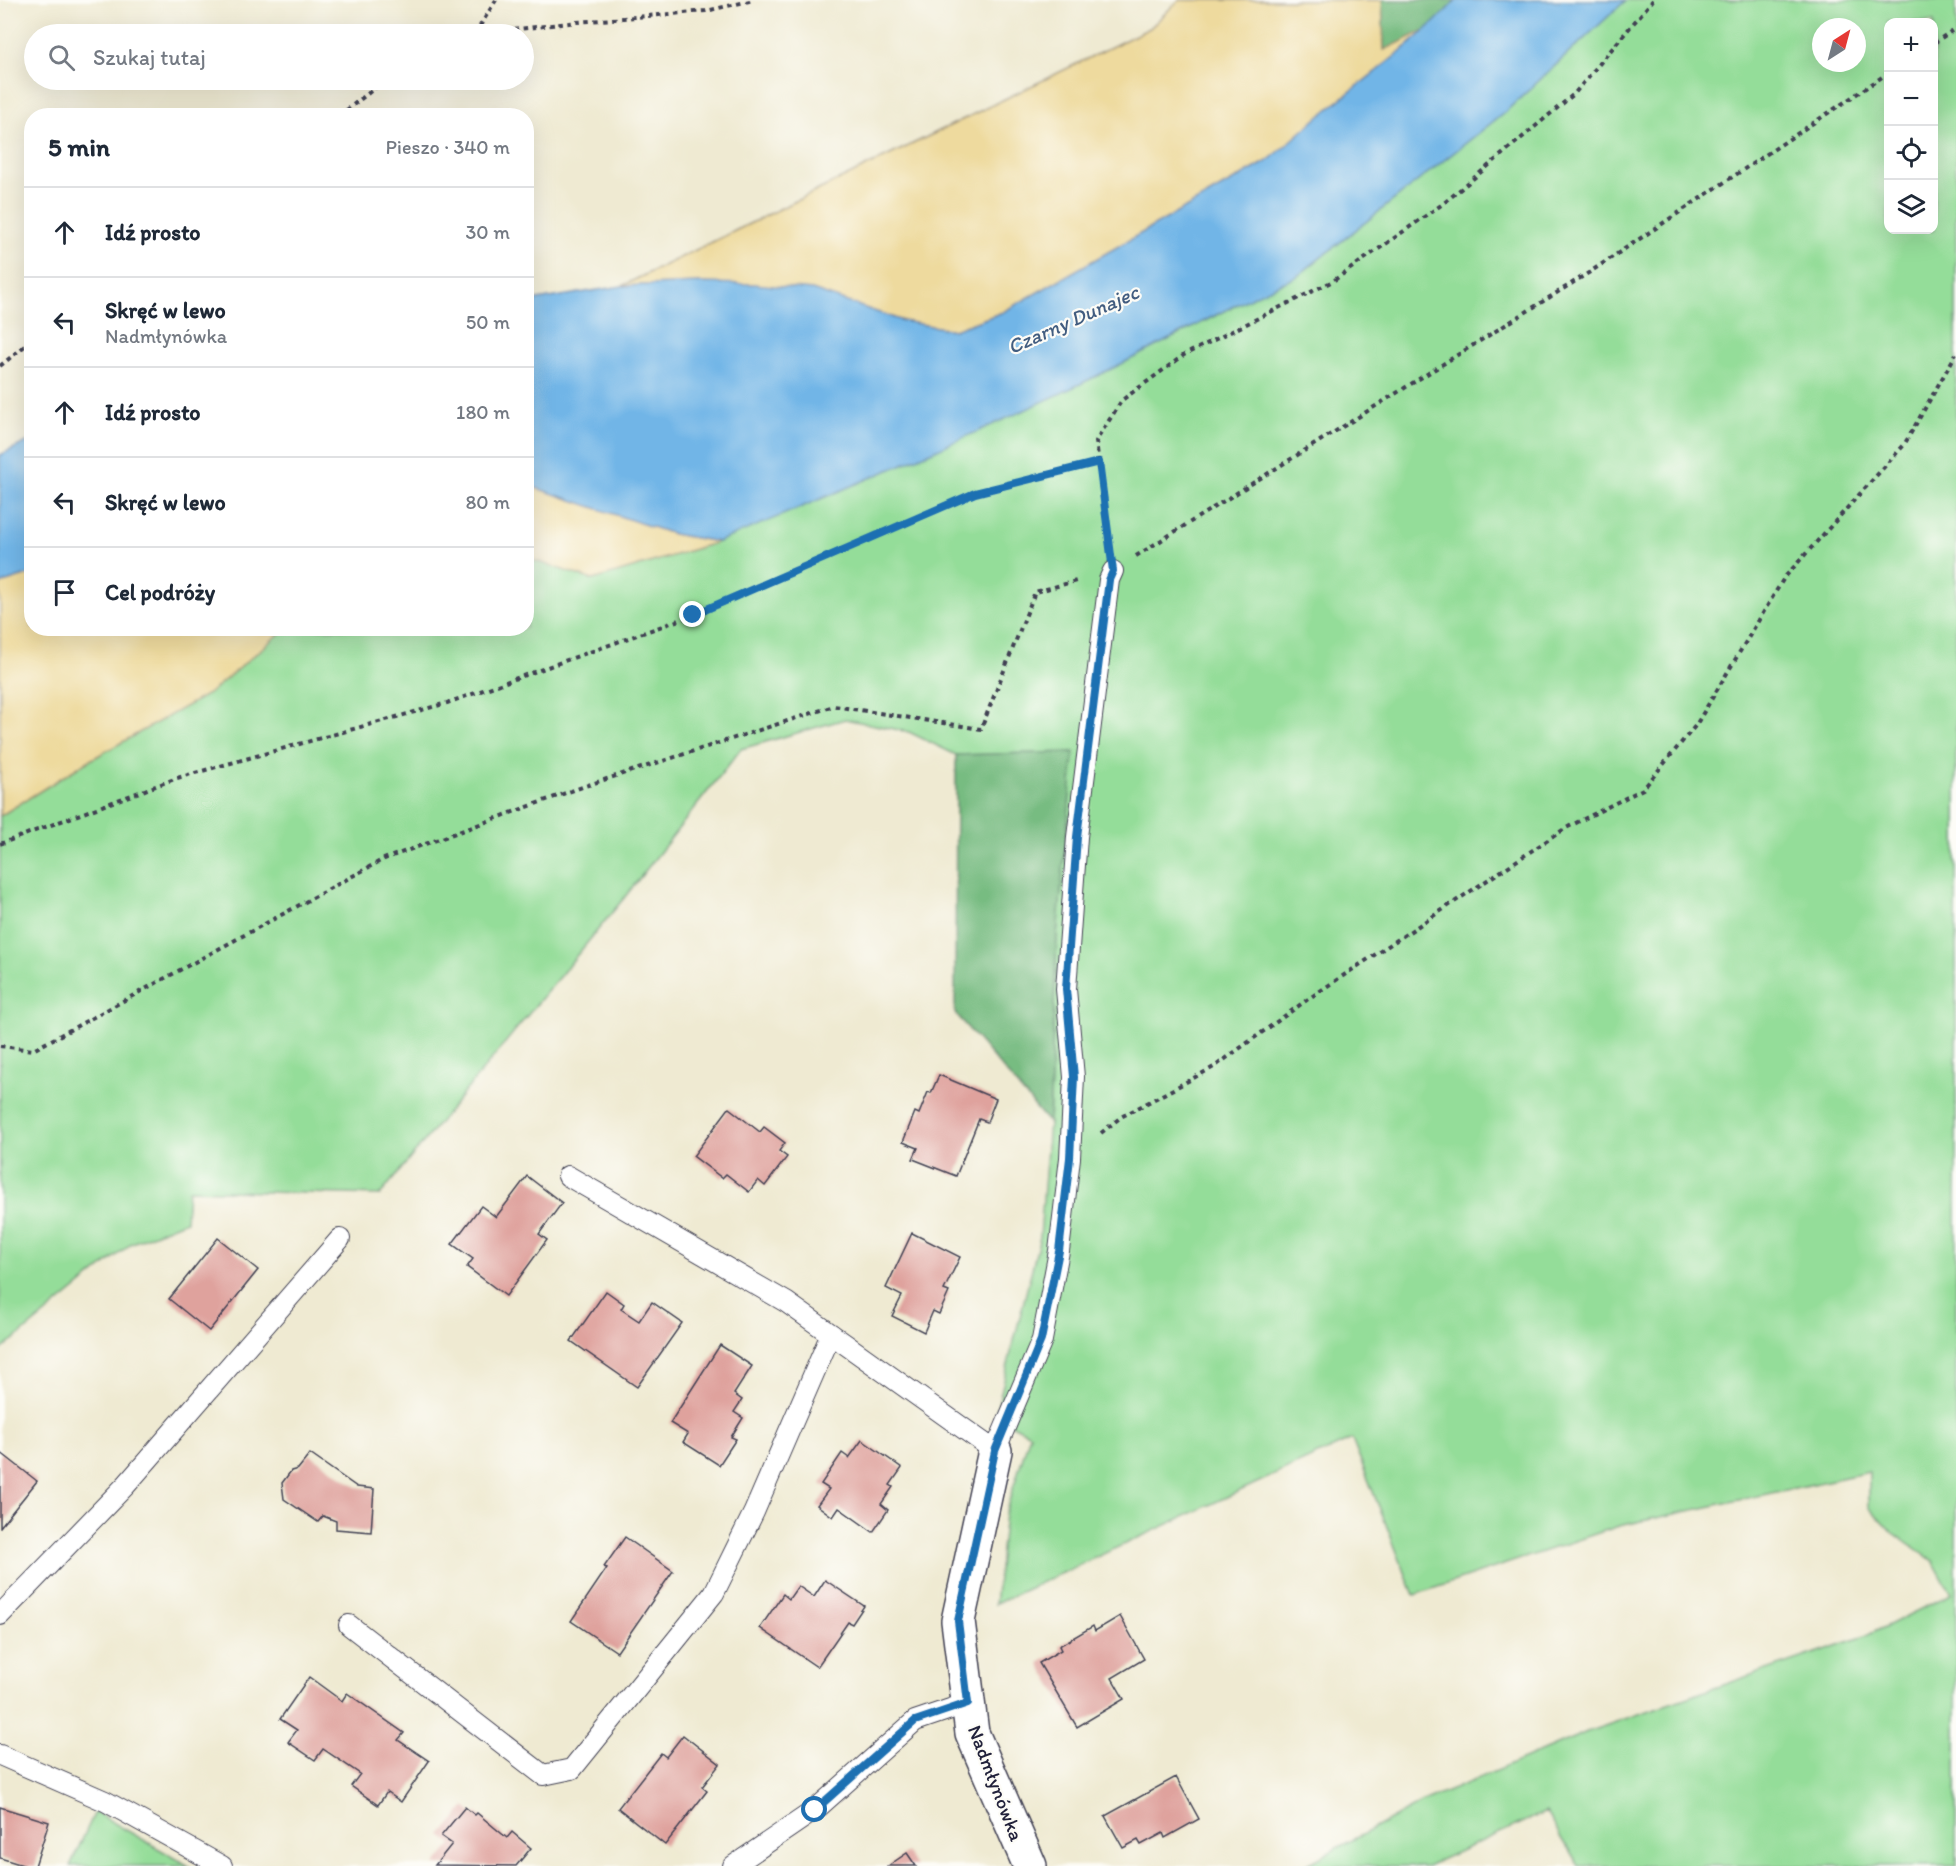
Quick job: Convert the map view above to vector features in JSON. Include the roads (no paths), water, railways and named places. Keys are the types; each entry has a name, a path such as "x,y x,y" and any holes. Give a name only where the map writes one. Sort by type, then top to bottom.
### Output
{"street":[{"name":"Nadmłynówka","path":"995,1451 958,1621 972,1734 1030,1866"}],"lane":[{"path":"568,1176 786,1302 995,1451 1041,1340 1059,1251 1070,1158 1074,1077 1066,989 1077,837 1109,580 1113,571"},
{"path":"0,1615 126,1485 340,1239"},
{"path":"349,1625 543,1775 572,1769 714,1593 754,1512 831,1334"},
{"path":"733,1866 815,1810 915,1721 968,1703"},
{"path":"0,1755 105,1801 222,1866"}],"water":[{"name":"Czarny Dunajec","path":"1456,0 1626,0 1504,113 1296,277 1012,416 718,542 673,534 534,487 534,301 622,286 700,283 755,284 812,290 903,321 954,330 1003,312 1266,162 1318,117 1410,44"},
{"path":"24,443 24,576 0,584 0,455"}]}
